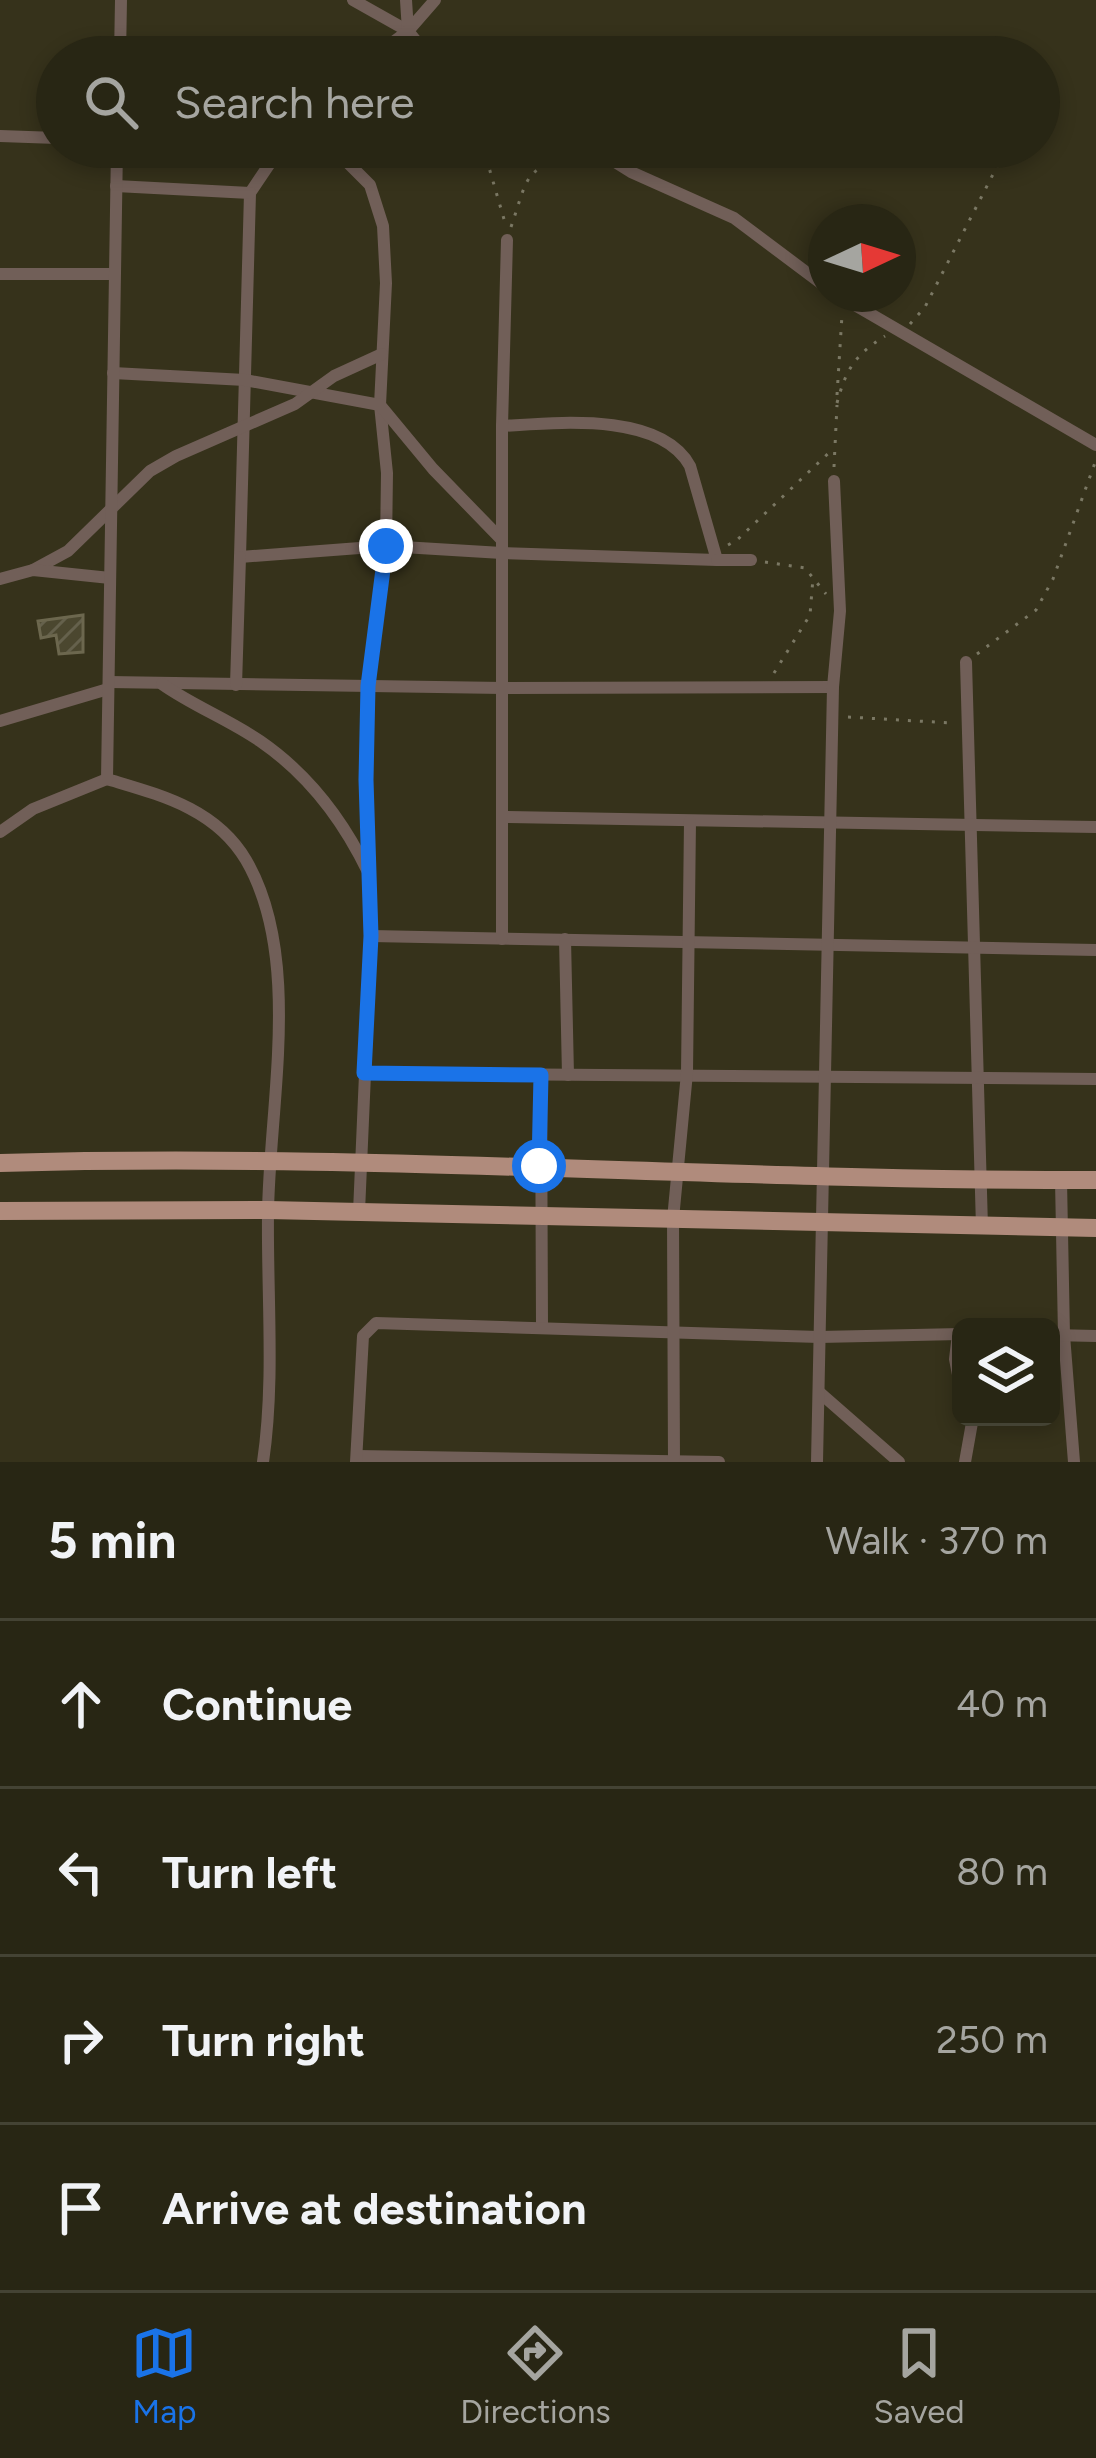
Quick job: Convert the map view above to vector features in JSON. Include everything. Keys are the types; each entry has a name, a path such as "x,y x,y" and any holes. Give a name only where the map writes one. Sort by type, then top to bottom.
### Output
{"main road":[{"path":"0,1163 360,1163 1096,1180"},
{"path":"0,1211 268,1210 1096,1228"}],"street":[{"path":"120,36 121,0"},
{"path":"353,0 412,36"},
{"path":"406,0 408,31"},
{"path":"401,36 435,0"},
{"path":"0,136 36,137"},
{"path":"107,778 116,168"},
{"path":"236,685 250,193 267,168"},
{"path":"353,168 370,185 383,226 380,405 387,473 386,546 368,686 371,936 359,1212"},
{"path":"626,168 734,218 808,274"},
{"path":"116,186 250,193"},
{"path":"502,939 502,426 507,240"},
{"path":"0,274 114,274"},
{"path":"866,312 1096,445"},
{"path":"0,579 33,570 68,551 150,471 314,393 334,376 382,354"},
{"path":"113,373 245,380 380,405 502,547"},
{"path":"502,426 595,424 658,437 684,455 690,466 715,554"},
{"path":"818,1462 833,687 840,610 833,481"},
{"path":"240,557 386,546 715,554 751,560"},
{"path":"33,570 110,578"},
{"path":"966,662 982,1227"},
{"path":"160,683 261,742 296,772 332,808 371,880"},
{"path":"0,721 109,685 833,687"},
{"path":"0,832 33,809 107,778 189,806 222,830 245,859 268,911 275,945 277,1039 263,1462"},
{"path":"503,817 1096,827"},
{"path":"674,1461 674,1219 687,1073 690,821"},
{"path":"371,936 1096,950"},
{"path":"565,939 568,1075"},
{"path":"364,1073 1096,1079"},
{"path":"541,1075 542,1325"},
{"path":"1058,1318 1061,1180"},
{"path":"719,1462 357,1459 363,1336 368,1327 383,1322 819,1337 952,1334"},
{"path":"1060,1335 1096,1336"},
{"path":"1060,1351 1074,1462"},
{"path":"819,1392 899,1462"},
{"path":"964,1426 964,1462"},
{"path":"964,1462 971,1426"}],"path":[{"path":"489,168 507,240"},
{"path":"507,240 522,190 537,168"},
{"path":"837,403 846,367 857,355 912,323 925,307 996,168"},
{"path":"833,481 839,312"},
{"path":"715,554 737,540 834,448"},
{"path":"966,662 1036,610 1053,579 1096,460"},
{"path":"751,560 800,566 840,610"},
{"path":"767,687 810,615 813,578"},
{"path":"833,716 965,724"}],"building":[{"path":"83,615 83,652 59,654 56,635 41,638 38,621"}],"route":[{"path":"386,546 368,686 371,936 364,1073 541,1075 539,1166"}]}
